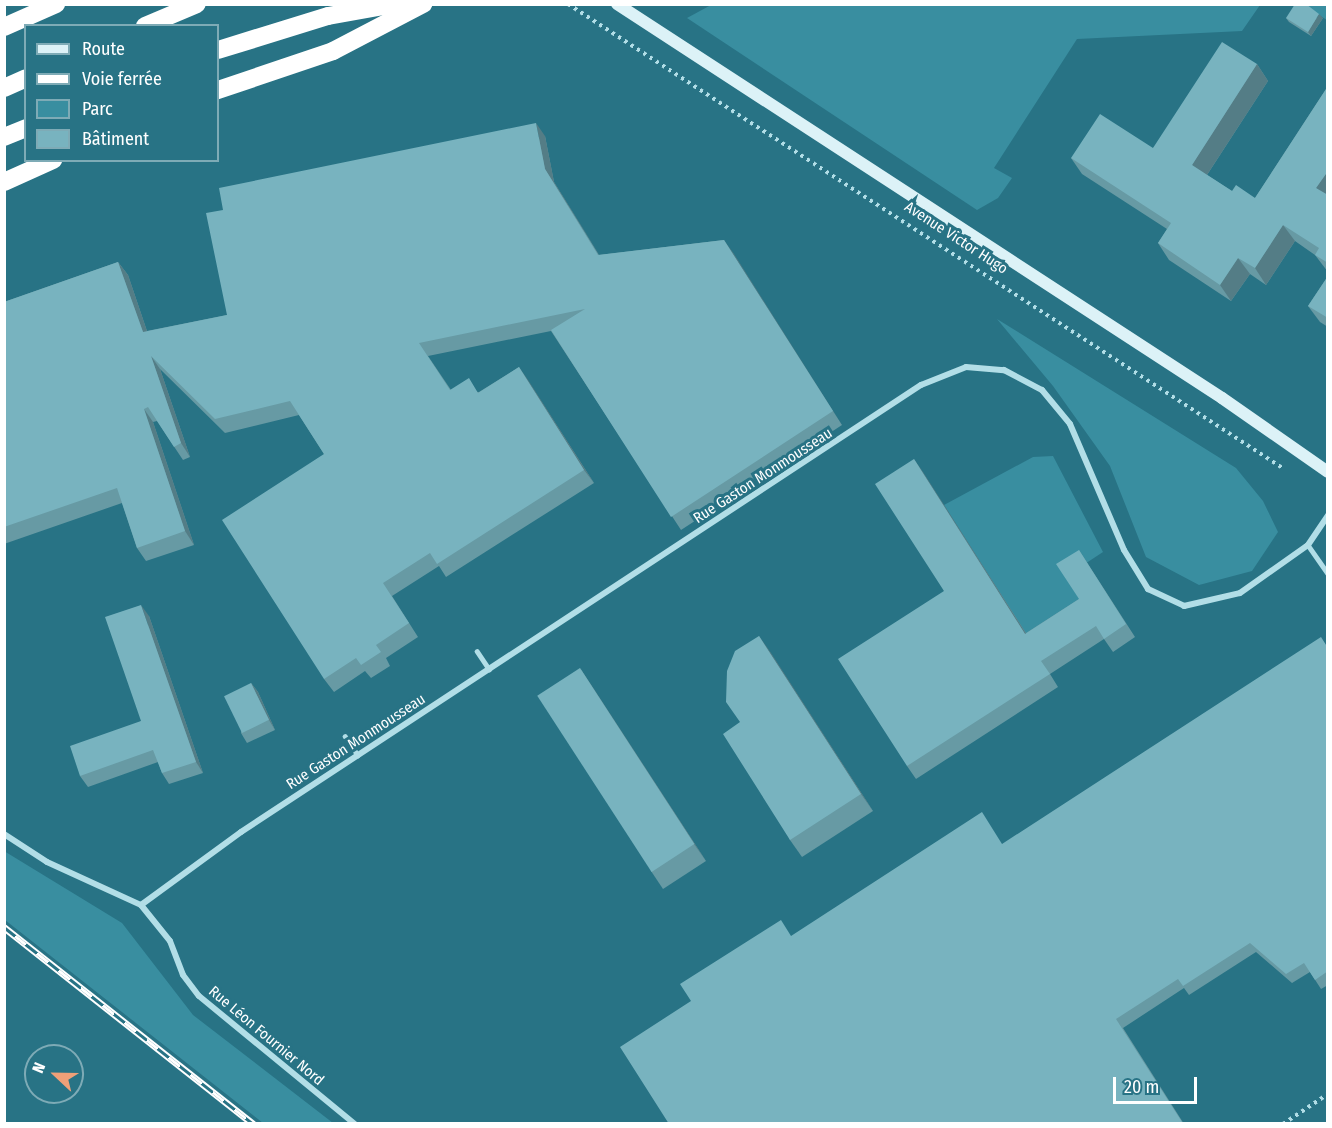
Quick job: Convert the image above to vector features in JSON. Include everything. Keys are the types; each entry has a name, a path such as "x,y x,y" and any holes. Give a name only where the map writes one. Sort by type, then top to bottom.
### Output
{"highway":[{"path":"4,27 56,4"},
{"path":"150,24 197,4"},
{"path":"219,50 328,16 395,4"},
{"path":"219,90 333,51 423,4"},
{"path":"4,88 24,79"},
{"path":"4,137 24,129"},
{"path":"7,182 49,162"}],"street":[{"name":"Avenue Victor Hugo","path":"617,4 1222,398 1328,472"},
{"name":"Rue Gaston Monmousseau","path":"141,905 357,756 921,385 966,367 1004,370 1042,390 1070,424 1124,550 1148,589 1184,606 1240,593 1308,545 1328,515"},
{"name":"Rue Léon Fournier Nord","path":"4,834 47,862 141,905 170,941 183,975 199,996 355,1124"}],"lane":[{"path":"1308,545 1328,574"},
{"path":"477,651 489,669"},
{"path":"345,736 357,756"}],"path":[{"name":"Avenue Victor Hugo","path":"568,4 1290,472"},
{"path":"1283,1124 1328,1094"}],"green space":[{"path":"711,5 1260,5 1242,31 1077,39 994,168 1012,178 998,198 977,210 687,18"},
{"path":"1302,5 1327,5 1327,20"},
{"path":"997,319 1236,468 1263,501 1278,532 1252,571 1199,585 1146,557 1110,466 1053,386"},
{"path":"1053,456 1103,552 1065,577 1088,612 1034,646 944,505 1033,457"},
{"path":"4,851 122,923 193,1015 333,1123 263,1123 5,920"}],"building":[{"path":"1295,4 1306,4 1319,14 1308,32 1286,18"},
{"path":"1222,42 1257,64 1192,165 1232,191 1236,185 1255,198 1328,86 1328,171 1316,188 1328,195 1328,263 1315,255 1319,248 1283,225 1255,268 1238,258 1220,285 1158,243 1171,223 1071,158 1100,114 1153,148"},
{"path":"536,123 545,169 598,255 724,240 833,411 671,517 551,330 585,309 419,343 450,390 469,378 478,393 519,367 584,470 437,564 430,553 383,583 409,623 376,645 381,652 361,665 356,658 324,679 222,520 324,454 290,401 215,419 151,356 181,443 174,447 148,407 144,409 185,531 137,548 117,488 4,527 4,302 118,262 143,332 227,315 206,213 223,210 219,188"},
{"path":"1328,276 1328,318 1308,306"},
{"path":"914,459 1025,634 1079,599 1056,564 1079,550 1126,624 1104,639 1096,626 1041,661 1050,674 907,766 838,659 944,591 875,484"},
{"path":"141,605 196,762 162,773 153,750 80,776 70,746 141,721 105,617"},
{"path":"759,636 861,794 790,840 723,734 740,722 726,702 727,671 735,651"},
{"path":"1321,637 1328,648 1328,971 1315,980 1304,963 1286,974 1250,943 1183,986 1178,979 1116,1019 1182,1122 1179,1124 669,1124 620,1047 691,1001 680,984 781,920 791,936 982,812 1002,844"},
{"path":"580,668 694,844 652,872 537,696"},
{"path":"251,683 269,720 242,733 224,696"}],"railway":[{"path":"4,927 253,1124"}]}
